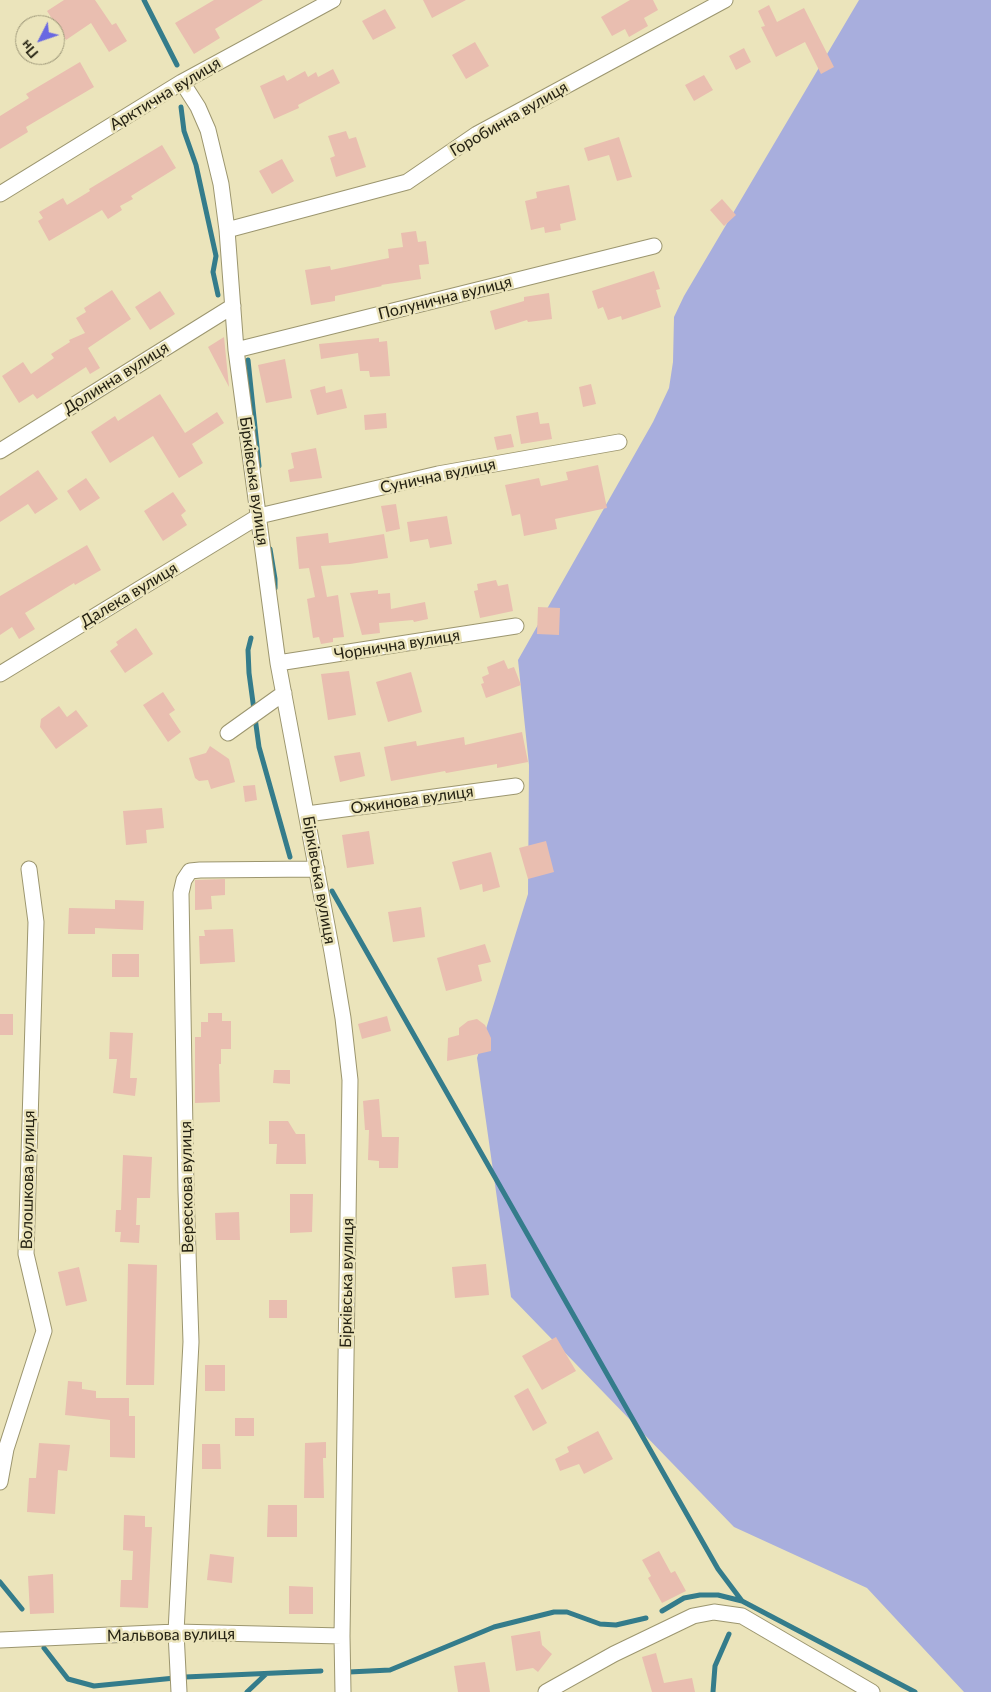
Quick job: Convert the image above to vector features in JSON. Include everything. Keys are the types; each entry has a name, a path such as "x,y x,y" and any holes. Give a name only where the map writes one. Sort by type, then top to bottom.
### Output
{"street":[{"name":"Арктична вулиця","path":"0,194 182,82 332,0"},
{"name":"Горобинна вулиця","path":"227,230 408,182 477,134 725,0"},
{"name":"Бірківська вулиця","path":"182,82 198,107 208,130 221,184 227,230 236,350 278,663 343,1018 350,1080 342,1692"},
{"name":"Полунична вулиця","path":"236,350 654,246"},
{"name":"Долинна вулиця","path":"0,451 233,306"},
{"name":"Сунична вулиця","path":"259,516 438,474 619,442"},
{"name":"Далека вулиця","path":"0,674 259,516"},
{"name":"Чорнична вулиця","path":"278,663 516,626"},
{"path":"228,733 284,693"},
{"name":"Ожинова вулиця","path":"307,814 516,786"},
{"name":"Волошкова вулиця","path":"0,1478 6,1449 44,1331 26,1254 36,922 29,869"},
{"name":"Верескова вулиця","path":"176,1632 192,1342 186,1191 181,893 184,880 190,871 317,869"},
{"path":"546,1692 629,1646 693,1616 714,1612 742,1616 872,1692"},
{"path":"176,1632 179,1692"},
{"name":"Мальвова вулиця","path":"0,1640 176,1632 342,1636"}],"shaded area":[{"path":"859,0 991,0 991,1692 964,1692 867,1588 734,1527 511,1297 477,1058 528,894 529,765 518,660 653,422 669,388 673,362 674,317 684,296"}],"building":[{"path":"64,0 95,0 112,25 116,23 127,41 109,52 91,23 66,40 65,15 50,15 47,11"},
{"path":"214,0 263,0 215,29 220,38 194,54 175,23"},
{"path":"423,0 466,0 432,18"},
{"path":"630,0 653,0 658,10 644,18 648,26 629,37 625,29 612,36 601,17"},
{"path":"769,5 777,22 804,8 834,67 821,74 805,42 776,57 761,27 765,26 758,11"},
{"path":"385,9 396,28 373,40 362,21"},
{"path":"475,42 489,66 466,79 452,55"},
{"path":"744,48 751,62 736,70 729,56"},
{"path":"80,62 94,87 26,127 28,132 0,149 0,116 29,98 26,94"},
{"path":"333,69 340,83 298,105 299,108 274,119 260,86 284,75 287,81 305,71 308,77 316,72 318,77"},
{"path":"704,75 713,90 694,101 685,85"},
{"path":"346,131 349,139 356,137 366,167 336,177 330,158 335,156 328,136"},
{"path":"619,137 632,177 617,181 609,155 588,161 584,148"},
{"path":"162,145 176,168 131,196 133,199 120,206 122,210 108,219 102,210 49,241 38,221 43,218 39,212 63,198 67,205 90,191 89,189"},
{"path":"282,159 294,181 272,194 259,171"},
{"path":"569,185 576,220 560,224 561,230 545,233 544,227 531,230 525,201 537,198 536,192"},
{"path":"722,199 736,215 724,226 710,210"},
{"path":"416,231 418,242 426,241 429,264 419,265 421,279 381,285 335,296 335,301 311,305 305,270 330,266 331,270 389,258 388,249 403,247 401,233"},
{"path":"654,271 660,289 656,290 661,307 622,320 621,316 608,320 603,307 598,309 592,291"},
{"path":"112,290 131,319 88,348 100,368 90,374 86,367 37,399 33,394 19,403 2,376 23,362 31,374 54,358 51,354 70,342 69,340 85,333 76,318 86,312 84,308"},
{"path":"160,291 175,314 150,330 135,307"},
{"path":"549,293 552,319 528,322 527,320 495,330 490,311 524,301 524,297"},
{"path":"224,337 229,387 208,347"},
{"path":"379,338 379,342 387,341 390,376 370,377 369,371 360,371 358,353 321,359 319,344"},
{"path":"285,359 292,398 266,403 258,365"},
{"path":"591,384 596,404 583,407 579,387"},
{"path":"325,386 326,393 342,389 347,408 317,415 310,390"},
{"path":"160,394 185,433 217,412 224,423 192,444 203,463 179,478 153,436 110,463 91,432 115,416 118,421"},
{"path":"538,412 540,424 549,423 552,439 521,444 516,416"},
{"path":"386,413 387,428 365,430 364,415"},
{"path":"511,434 514,447 497,450 494,437"},
{"path":"316,448 322,478 290,482 288,470 294,468 291,453"},
{"path":"598,465 607,508 555,519 557,529 524,536 520,514 512,516 505,485 539,478 541,486 568,480 566,472"},
{"path":"38,470 58,499 35,514 28,504 0,522 0,496"},
{"path":"86,478 100,498 80,511 67,491"},
{"path":"173,492 186,511 181,515 187,525 163,541 144,511"},
{"path":"396,504 400,529 386,532 381,506"},
{"path":"447,516 452,544 430,548 428,539 410,542 407,522"},
{"path":"328,533 329,543 384,534 388,558 321,566 327,597 338,595 344,637 333,638 333,642 321,644 319,637 313,638 307,599 315,597 309,568 299,569 296,537"},
{"path":"87,545 101,570 75,585 74,583 25,613 35,629 19,639 12,627 0,635 0,596"},
{"path":"496,580 498,586 508,584 513,611 480,618 474,591 478,590 477,584"},
{"path":"378,590 378,594 390,593 391,609 425,602 428,619 414,622 413,620 379,623 380,633 362,635 350,593"},
{"path":"538,607 560,608 559,635 537,634"},
{"path":"136,628 153,654 125,673 110,651 118,645 116,642"},
{"path":"504,660 508,669 514,667 521,685 486,698 481,684 484,683 482,677 489,674 487,667"},
{"path":"349,671 356,715 328,720 321,674"},
{"path":"411,672 422,712 388,722 376,682"},
{"path":"163,692 175,710 169,714 181,732 168,742 143,705"},
{"path":"59,706 67,717 76,710 88,726 56,749 40,727 41,719"},
{"path":"522,732 528,762 497,768 497,764 446,773 445,771 391,781 384,747 416,741 417,746 464,737 465,745"},
{"path":"210,746 229,759 235,782 211,789 208,780 199,781 195,778 189,758 206,753"},
{"path":"360,752 365,776 340,782 334,756"},
{"path":"255,785 257,800 245,802 243,786"},
{"path":"162,808 164,828 146,830 147,843 126,845 123,811"},
{"path":"369,831 374,864 347,868 342,835"},
{"path":"546,841 554,872 528,879 519,848"},
{"path":"491,852 500,887 483,892 482,884 460,890 452,862"},
{"path":"225,879 225,895 211,896 212,909 195,910 195,880"},
{"path":"115,900 144,901 143,930 95,928 95,934 68,934 69,908 115,909"},
{"path":"421,907 425,937 393,942 388,912"},
{"path":"233,929 235,962 200,964 199,936 205,936 204,930"},
{"path":"485,944 491,962 478,965 482,981 446,991 437,958"},
{"path":"112,954 139,954 139,977 112,977"},
{"path":"208,1013 222,1013 222,1021 231,1021 231,1049 221,1049 221,1064 219,1064 220,1102 195,1103 195,1037 201,1037 201,1022 208,1022"},
{"path":"0,1014 13,1014 13,1035 0,1035"},
{"path":"387,1016 391,1031 362,1039 358,1024"},
{"path":"477,1019 485,1025 491,1038 491,1051 447,1061 448,1038 459,1035 459,1028 468,1021"},
{"path":"110,1032 133,1033 130,1078 137,1078 135,1096 113,1093 117,1059 109,1059"},
{"path":"274,1070 290,1070 290,1084 273,1083"},
{"path":"379,1099 382,1137 399,1137 398,1168 379,1168 379,1161 368,1160 369,1130 365,1130 363,1101"},
{"path":"269,1121 288,1121 296,1134 305,1134 306,1164 276,1164 277,1144 269,1144"},
{"path":"123,1155 152,1157 150,1198 137,1198 136,1225 140,1225 139,1243 120,1242 121,1232 115,1232 116,1210 121,1210"},
{"path":"290,1194 313,1194 312,1232 290,1233"},
{"path":"239,1212 240,1240 216,1240 215,1213"},
{"path":"128,1264 157,1265 154,1385 126,1385"},
{"path":"486,1264 489,1295 455,1298 452,1267"},
{"path":"79,1267 87,1301 66,1306 58,1272"},
{"path":"269,1300 287,1300 287,1318 269,1318"},
{"path":"556,1337 576,1371 542,1390 522,1356"},
{"path":"205,1365 225,1365 225,1391 205,1391"},
{"path":"68,1381 82,1382 82,1389 96,1391 96,1398 129,1398 129,1416 135,1416 135,1458 110,1457 110,1420 65,1415"},
{"path":"528,1388 547,1423 533,1431 514,1396"},
{"path":"235,1418 254,1418 254,1436 235,1436"},
{"path":"598,1431 613,1459 584,1474 579,1464 560,1471 555,1459 569,1452 567,1447"},
{"path":"326,1442 326,1458 323,1458 324,1498 304,1498 305,1443"},
{"path":"39,1443 70,1445 67,1471 58,1470 55,1514 27,1512 29,1478 36,1478"},
{"path":"202,1444 220,1444 221,1469 202,1469"},
{"path":"268,1505 297,1505 297,1537 267,1537"},
{"path":"124,1515 145,1516 145,1527 152,1527 148,1608 120,1607 121,1580 132,1580 133,1551 123,1550"},
{"path":"659,1551 671,1573 675,1571 686,1591 662,1603 648,1578 651,1576 642,1560"},
{"path":"210,1554 234,1557 232,1583 207,1580"},
{"path":"53,1574 54,1613 30,1614 28,1576"},
{"path":"289,1586 313,1587 313,1614 289,1614"},
{"path":"540,1631 542,1645 552,1654 538,1672 533,1668 516,1671 511,1636"},
{"path":"656,1653 664,1683 692,1678 695,1692 652,1692 642,1657"},
{"path":"485,1662 490,1692 458,1692 454,1666"}],"waterway":[{"path":"144,0 177,65"},
{"path":"181,107 184,131 196,165 216,256 213,272 218,295"},
{"path":"248,360 259,466"},
{"path":"270,549 275,588"},
{"path":"251,638 248,650 249,673 259,747 290,857"},
{"path":"332,891 718,1569 742,1601 915,1692"},
{"path":"0,1582 22,1609"},
{"path":"662,1611 684,1598 700,1595 718,1595 742,1601"},
{"path":"349,1672 390,1670 494,1627 554,1612 567,1612 600,1624 616,1625 646,1618"},
{"path":"713,1692 715,1666 729,1634"},
{"path":"44,1648 68,1679 94,1686 185,1677 321,1671"},
{"path":"247,1692 266,1674"}]}
